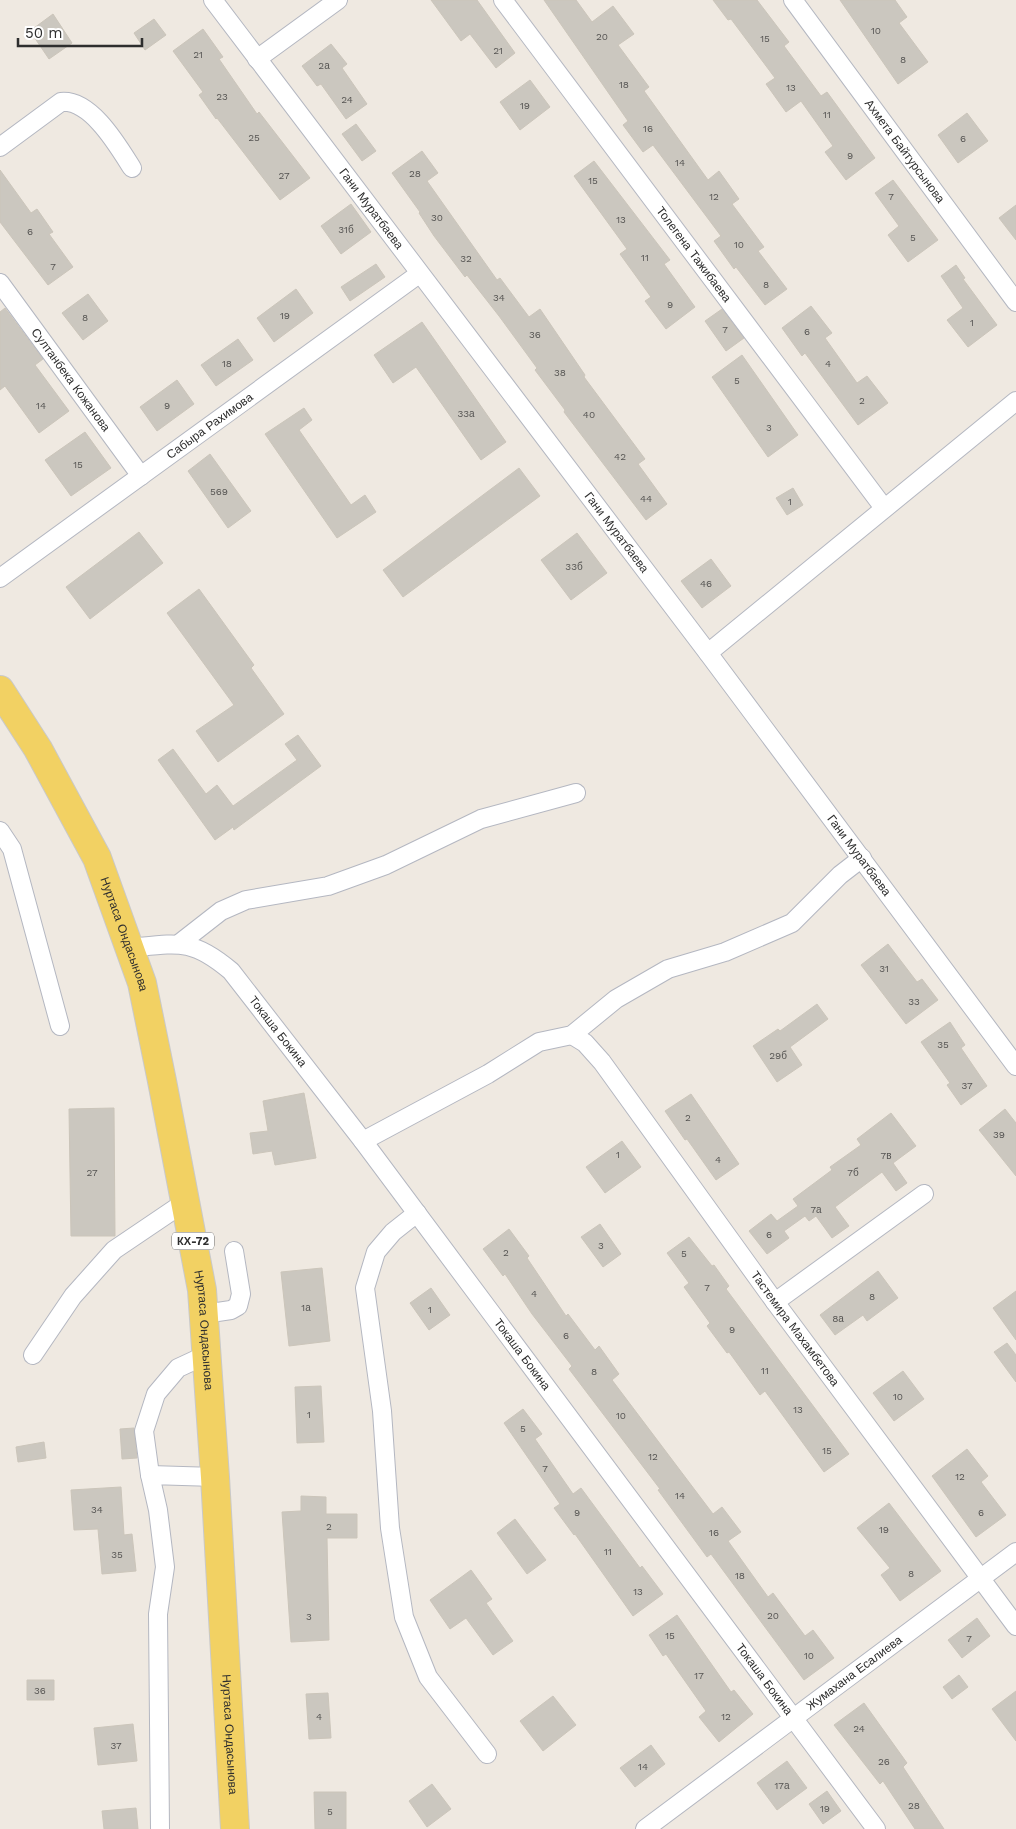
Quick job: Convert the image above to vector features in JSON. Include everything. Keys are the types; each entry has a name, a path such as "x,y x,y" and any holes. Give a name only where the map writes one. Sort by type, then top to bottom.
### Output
{"main road":[{"name":"Нуртаса Ондасынова","path":"0,690 38,749 97,858 142,983 202,1290 236,1829"}],"street":[{"name":"Гани Муратбаева","path":"213,0 708,653 743,703 862,858 1016,1066"},
{"path":"257,59 338,0"},
{"name":"Толегена Тажибаева","path":"503,0 884,508"},
{"name":"Ахмета Байтурсынова","path":"793,0 1016,302"},
{"path":"0,147 61,102 69,102 91,113 115,142 132,168"},
{"name":"Сабыра Рахимова","path":"0,578 420,274"},
{"name":"Султанбека Кожанова","path":"0,283 141,476"},
{"path":"708,653 1016,401"},
{"path":"180,943 220,911 246,900 328,886 386,865 481,819 576,793"},
{"path":"0,832 12,849 60,1026"},
{"path":"364,1141 488,1074 538,1042 572,1035 616,999 668,968 725,952 792,923 840,875 862,858"},
{"name":"Токаша Бокина","path":"130,948 180,943 197,947 214,956 231,971 364,1141 794,1716 876,1829"},
{"name":"Тастемира Махамбетова","path":"572,1035 585,1043 602,1062 775,1302 1016,1626"},
{"path":"775,1302 924,1194"},
{"path":"32,1355 73,1296 114,1250 185,1202"},
{"path":"417,1213 393,1232 376,1252 365,1288 382,1410 390,1528 404,1617 428,1677 487,1754"},
{"path":"204,1314 231,1310 238,1306 241,1294 234,1251"},
{"path":"160,1829 158,1614 164,1567 158,1510 150,1475 144,1431 156,1394 178,1368 206,1354"},
{"path":"150,1475 215,1478"},
{"name":"Жумахана Есалиева","path":"645,1829 1016,1552"}],"building":[{"path":"431,0 477,0 515,53 496,68 470,34 461,41"},
{"path":"544,0 576,0 592,22 613,6 634,34 618,45 649,87 644,91 708,180 719,171 739,199 732,204 764,247 758,251 787,289 765,305 736,267 734,269 714,241 721,236 653,145 643,152 623,125 628,121"},
{"path":"713,0 757,0 789,42 784,46 821,96 827,92 875,158 846,180 825,152 833,146 801,101 786,112 766,84 775,78 731,19 728,20"},
{"path":"840,0 895,0 907,17 899,23 928,62 898,84"},
{"path":"53,14 72,43 49,59 30,31"},
{"path":"154,19 166,35 145,50 134,33"},
{"path":"203,29 223,57 219,59 257,114 259,112 310,178 280,200 216,119 199,95 203,92 173,51"},
{"path":"331,44 347,64 342,68 367,104 346,119 321,84 317,86 302,66"},
{"path":"530,80 550,107 520,130 500,102"},
{"path":"967,113 988,141 958,163 938,135"},
{"path":"356,124 376,151 362,161 342,134"},
{"path":"422,151 438,173 427,181 497,280 500,278 529,317 540,309 585,375 584,377 645,459 638,464 667,504 646,520 564,412 565,410 535,370 537,368 499,316 467,275 465,277 434,236 420,212 392,173"},
{"path":"594,161 670,260 664,264 695,307 666,329 645,301 651,297 620,254 627,249 574,176"},
{"path":"0,170 31,213 37,209 53,232 49,234 73,267 48,285 0,222"},
{"path":"893,180 938,240 908,262 888,235 899,226 875,193"},
{"path":"351,204 371,232 341,254 321,226"},
{"path":"1016,205 1016,240 999,218"},
{"path":"376,264 385,277 350,301 341,287"},
{"path":"956,265 965,278 963,279 997,325 968,347 947,320 963,308 941,276"},
{"path":"296,289 313,313 274,342 257,318"},
{"path":"88,294 108,321 83,340 62,313"},
{"path":"811,306 832,333 825,338 857,383 867,376 888,403 858,425 805,353 802,356 782,328"},
{"path":"5,308 43,359 35,365 69,411 39,433 5,386 0,390 0,312"},
{"path":"722,309 744,338 726,351 705,321"},
{"path":"422,322 506,442 481,460 416,367 393,383 374,355"},
{"path":"238,339 253,360 216,386 201,365"},
{"path":"742,355 798,435 768,457 712,377"},
{"path":"177,380 194,404 157,431 140,407"},
{"path":"304,408 312,420 299,430 351,505 365,495 376,512 337,538 265,434"},
{"path":"85,432 111,468 71,496 45,460"},
{"path":"210,454 251,511 228,528 188,471"},
{"path":"519,468 540,496 403,597 383,570"},
{"path":"793,488 803,505 787,515 776,498"},
{"path":"139,532 163,563 90,619 66,587"},
{"path":"577,533 607,573 571,600 541,560"},
{"path":"711,559 731,586 702,608 681,581"},
{"path":"199,589 254,665 251,668 284,714 218,762 196,731 234,705 167,613"},
{"path":"298,735 321,766 234,830 233,827 215,840 158,760 173,749 206,794 217,785 233,806 297,760 285,744"},
{"path":"888,944 917,982 922,979 938,1000 906,1024 861,965"},
{"path":"817,1004 828,1019 790,1047 802,1065 777,1082 753,1046 778,1029 780,1031"},
{"path":"950,1022 965,1045 961,1048 987,1086 961,1105 947,1085 950,1083 921,1042"},
{"path":"304,1093 316,1158 275,1165 272,1151 253,1154 250,1133 268,1131 263,1101"},
{"path":"691,1094 739,1164 716,1180 665,1111"},
{"path":"114,1108 115,1236 71,1236 69,1109"},
{"path":"1005,1109 1016,1123 1016,1176 979,1130"},
{"path":"891,1113 916,1146 893,1163 907,1183 896,1191 882,1172 835,1207 849,1226 832,1238 816,1216 809,1221 805,1216 784,1231 789,1238 767,1254 749,1231 771,1214 777,1221 798,1206 793,1199 832,1170 830,1167 861,1145 857,1139"},
{"path":"622,1141 641,1167 605,1193 586,1167"},
{"path":"600,1224 621,1254 603,1267 581,1237"},
{"path":"509,1229 529,1256 527,1258 566,1316 568,1314 595,1350 599,1346 619,1374 612,1380 713,1514 722,1507 741,1532 728,1541 768,1597 773,1593 805,1636 813,1630 834,1658 804,1680 711,1554 707,1557 658,1490 660,1489 569,1369 572,1366 532,1314 505,1274 503,1276 483,1249"},
{"path":"689,1237 712,1266 714,1265 729,1286 726,1289 849,1454 824,1472 765,1391 760,1395 729,1352 727,1353 707,1326 710,1323 684,1287 689,1283 667,1253"},
{"path":"322,1268 330,1341 289,1346 281,1272"},
{"path":"878,1271 898,1298 867,1321 863,1315 835,1335 820,1315"},
{"path":"431,1288 450,1315 429,1330 410,1303"},
{"path":"1016,1291 1016,1340 993,1308"},
{"path":"1007,1343 1016,1355 1016,1382 994,1352"},
{"path":"903,1371 924,1399 894,1421 873,1393"},
{"path":"321,1386 324,1442 297,1443 295,1387"},
{"path":"523,1409 542,1434 535,1439 573,1494 581,1488 640,1568 642,1566 663,1594 633,1616 575,1534 554,1508 560,1504 504,1423"},
{"path":"134,1428 137,1458 122,1459 120,1429"},
{"path":"44,1442 46,1458 18,1462 16,1447"},
{"path":"967,1449 988,1476 981,1482 1006,1515 976,1537 932,1476"},
{"path":"121,1487 124,1535 132,1534 136,1571 102,1574 98,1529 74,1530 71,1490"},
{"path":"301,1496 326,1497 326,1514 357,1514 357,1538 327,1538 329,1640 291,1642 282,1512 301,1511"},
{"path":"889,1503 941,1571 900,1601 881,1575 890,1568 857,1528"},
{"path":"515,1519 546,1560 527,1574 497,1533"},
{"path":"471,1570 492,1599 486,1603 513,1641 493,1655 466,1618 450,1629 430,1600"},
{"path":"677,1615 731,1692 734,1690 753,1714 719,1742 699,1717 706,1711 666,1654 663,1656 649,1635"},
{"path":"977,1618 990,1636 962,1658 948,1640"},
{"path":"959,1675 968,1687 952,1699 943,1687"},
{"path":"27,1680 54,1680 54,1700 27,1700"},
{"path":"1016,1691 1016,1741 992,1709"},
{"path":"328,1693 331,1738 309,1739 306,1694"},
{"path":"553,1696 576,1725 543,1751 520,1721"},
{"path":"864,1703 907,1763 903,1767 944,1829 915,1829 883,1781 880,1784 834,1725"},
{"path":"133,1724 137,1761 98,1765 94,1728"},
{"path":"651,1745 665,1764 635,1787 620,1768"},
{"path":"787,1761 807,1788 777,1810 757,1783"},
{"path":"432,1784 451,1809 427,1827 409,1801"},
{"path":"827,1791 841,1811 823,1824 809,1804"},
{"path":"314,1792 346,1792 346,1829 315,1829"},
{"path":"136,1808 138,1829 104,1829 102,1811"}]}
